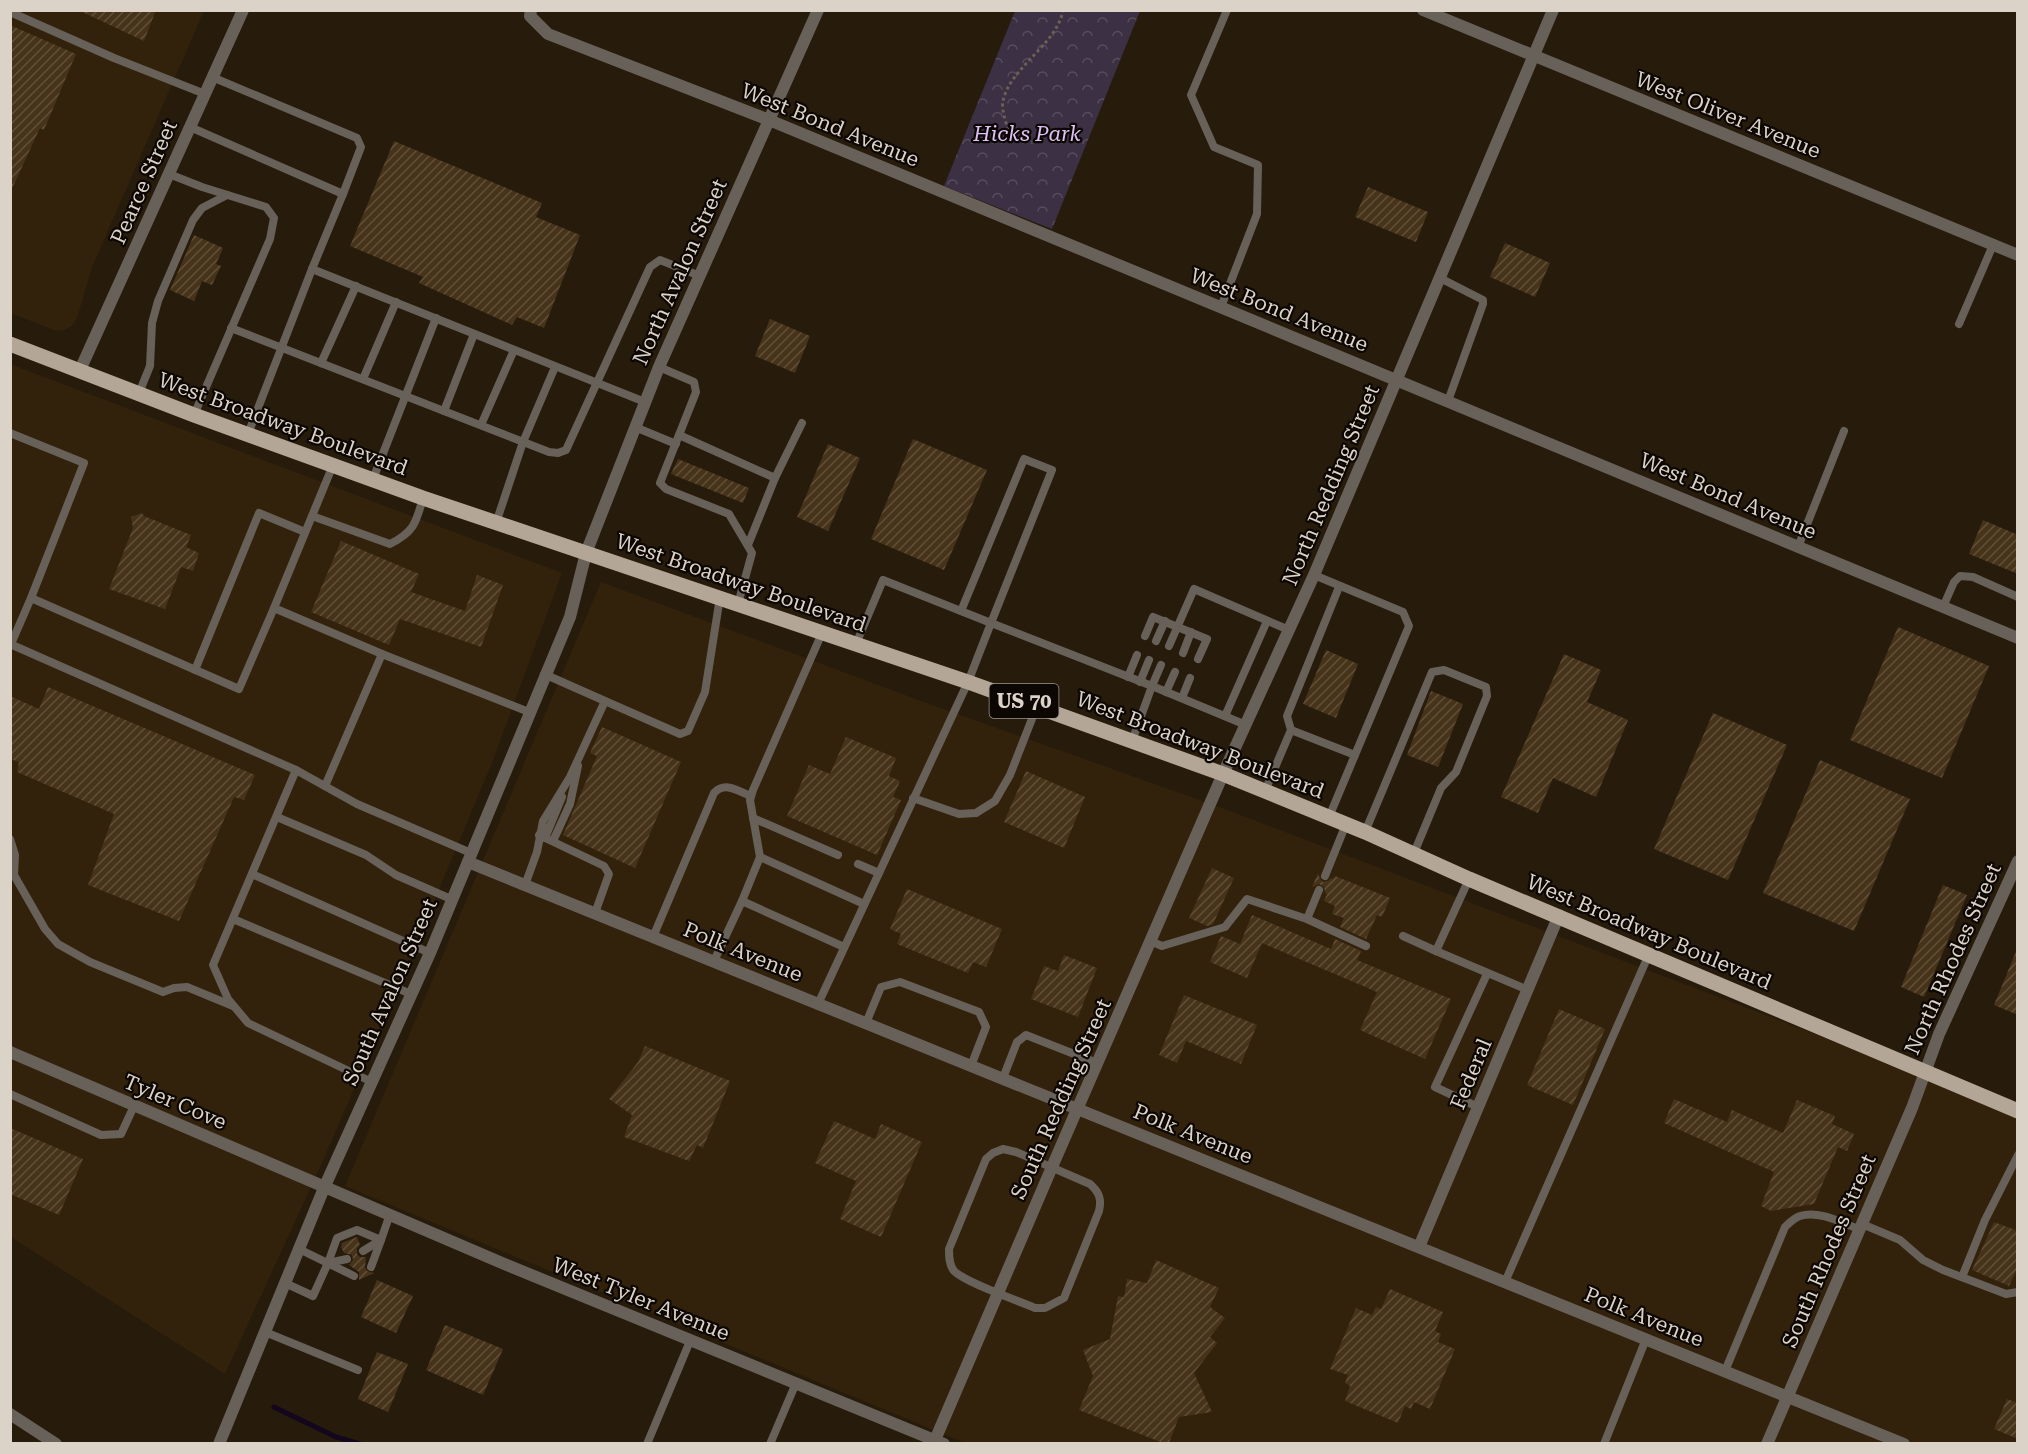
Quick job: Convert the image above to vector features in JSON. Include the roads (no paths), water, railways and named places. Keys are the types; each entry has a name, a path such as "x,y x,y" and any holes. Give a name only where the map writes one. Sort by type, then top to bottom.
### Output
{"main road":[{"name":"West Broadway Boulevard","path":"10,344 194,415 423,498 968,682 1223,774 1365,832 1469,879 1559,915 2018,1111"}],"street":[{"name":"Pearce Street","path":"81,370 243,10"},
{"name":"North Avalon Street","path":"586,553 659,367 818,10"},
{"name":"West Oliver Avenue","path":"1423,10 2018,255"},
{"name":"North Redding Street","path":"1223,774 1314,575 1553,10"},
{"name":"West Bond Avenue","path":"530,13 548,34 769,120 2018,638"},
{"name":"South Avalon Street","path":"219,1443 324,1188 430,953 544,674 570,617 586,553"},
{"name":"South Redding Street","path":"940,1442 999,1292 1223,774"},
{"name":"Polk Avenue","path":"469,857 525,885 1904,1443"},
{"name":"North Rhodes Street","path":"1924,1072 1939,1034 2013,884 2018,861"},
{"name":"Federal","path":"1419,1247 1559,915"},
{"name":"Tyler Cove","path":"10,1052 324,1188"},
{"name":"South Rhodes Street","path":"1767,1443 1912,1108 1924,1072"},
{"name":"West Tyler Avenue","path":"324,1188 690,1341 940,1442"},
{"path":"10,1414 56,1443"}],"lane":[{"path":"1221,307 1257,214 1258,165 1214,147 1191,95 1227,10"},
{"path":"10,12 114,58 205,94"},
{"path":"212,77 357,138 361,147 248,434"},
{"path":"190,127 343,194"},
{"path":"169,174 266,207 274,218 270,239 194,415"},
{"path":"139,393 150,366 152,323 158,301 193,220 202,208 227,195"},
{"path":"1959,324 1993,245"},
{"path":"231,328 549,452 558,453 566,450 650,267 660,260 700,276"},
{"path":"312,268 645,402"},
{"path":"1440,278 1483,300 1448,401"},
{"path":"321,363 356,286"},
{"path":"363,379 396,302"},
{"path":"374,479 436,318"},
{"path":"444,411 474,334"},
{"path":"481,426 514,350"},
{"path":"496,523 523,442 555,367"},
{"path":"659,367 694,382 696,392 660,483 666,489 729,514 752,553 738,604"},
{"path":"748,545 775,478 802,423"},
{"path":"634,427 676,444"},
{"path":"1798,547 1844,430"},
{"path":"10,433 84,463 11,644 296,770 357,804 469,857"},
{"path":"679,435 775,478"},
{"path":"818,1004 968,682 1052,470 1024,459 961,611"},
{"path":"31,598 239,689 333,465"},
{"path":"312,516 390,544 406,536 416,524 423,498"},
{"path":"195,670 260,513 305,532"},
{"path":"1314,575 1403,612 1409,626 1329,817"},
{"path":"1943,607 1959,576 1973,577 2018,597"},
{"path":"856,644 883,580 1246,724"},
{"path":"1265,791 1291,730 1287,716 1339,587"},
{"path":"1169,646 1194,589 1289,630"},
{"path":"544,674 680,734 688,731 705,692 720,597"},
{"path":"274,608 382,654 530,712"},
{"path":"1145,636 1154,617 1207,639 1198,659"},
{"path":"1156,641 1165,621"},
{"path":"1225,716 1267,621"},
{"path":"714,962 760,857 751,796 822,633"},
{"path":"1183,653 1191,633"},
{"path":"325,786 382,654"},
{"path":"1128,677 1137,655"},
{"path":"1140,682 1149,660"},
{"path":"1132,741 1161,665"},
{"path":"1365,832 1432,672 1444,670 1486,687 1487,696 1455,772 1441,788 1414,853"},
{"path":"1166,692 1174,672"},
{"path":"1182,698 1190,678"},
{"path":"546,838 579,756 605,701"},
{"path":"913,798 959,814 976,813 995,801 1010,775 1037,706"},
{"path":"1291,730 1355,754"},
{"path":"525,885 537,852 570,804 579,756"},
{"path":"296,770 213,965 228,999 248,1023 372,1082"},
{"path":"546,838 543,821 558,793 570,777"},
{"path":"653,937 714,793 719,788 727,787 751,796"},
{"path":"277,817 366,855 396,875 451,899"},
{"path":"753,818 838,855"},
{"path":"1325,876 1346,824"},
{"path":"546,838 604,866 609,874 595,913"},
{"path":"10,839 15,855 14,874 45,929 58,945 90,962 163,992 187,987 235,1007"},
{"path":"760,857 864,904"},
{"path":"858,864 879,873"},
{"path":"252,874 430,953"},
{"path":"1436,951 1469,879"},
{"path":"1306,919 1319,890"},
{"path":"1150,941 1162,946 1226,927 1247,899 1306,919 1366,946"},
{"path":"742,901 844,947"},
{"path":"233,919 411,994"},
{"path":"1403,936 1486,974 1528,990"},
{"path":"1505,1282 1649,954"},
{"path":"1478,1107 1435,1087 1486,974"},
{"path":"866,1023 881,987 900,982 979,1012 986,1027 971,1066"},
{"path":"1003,1078 1017,1042 1026,1035 1097,1063"},
{"path":"10,1094 101,1135 121,1134 134,1106"},
{"path":"1003,1149 1052,1167 1090,1184 1101,1201 1064,1298 1045,1308 1035,1308 965,1278 953,1270 949,1259 949,1249 986,1159 1003,1149"},
{"path":"1962,1277 1985,1220 2018,1155"},
{"path":"371,1267 390,1214"},
{"path":"1725,1371 1779,1236 1797,1216 1809,1214 1831,1218 1900,1240 1923,1260 2006,1294 2018,1292"},
{"path":"285,1283 313,1296 337,1238 357,1230 381,1240"},
{"path":"363,1251 381,1240"},
{"path":"299,1249 354,1276"},
{"path":"328,1263 347,1259"},
{"path":"265,1332 358,1370"},
{"path":"1604,1443 1646,1339"},
{"path":"647,1443 690,1341"},
{"path":"770,1443 796,1383"}],"waterway":[{"path":"274,1407 336,1437 360,1444"}],"park label":[{"name":"Hicks Park","path":"1027,134"}]}
